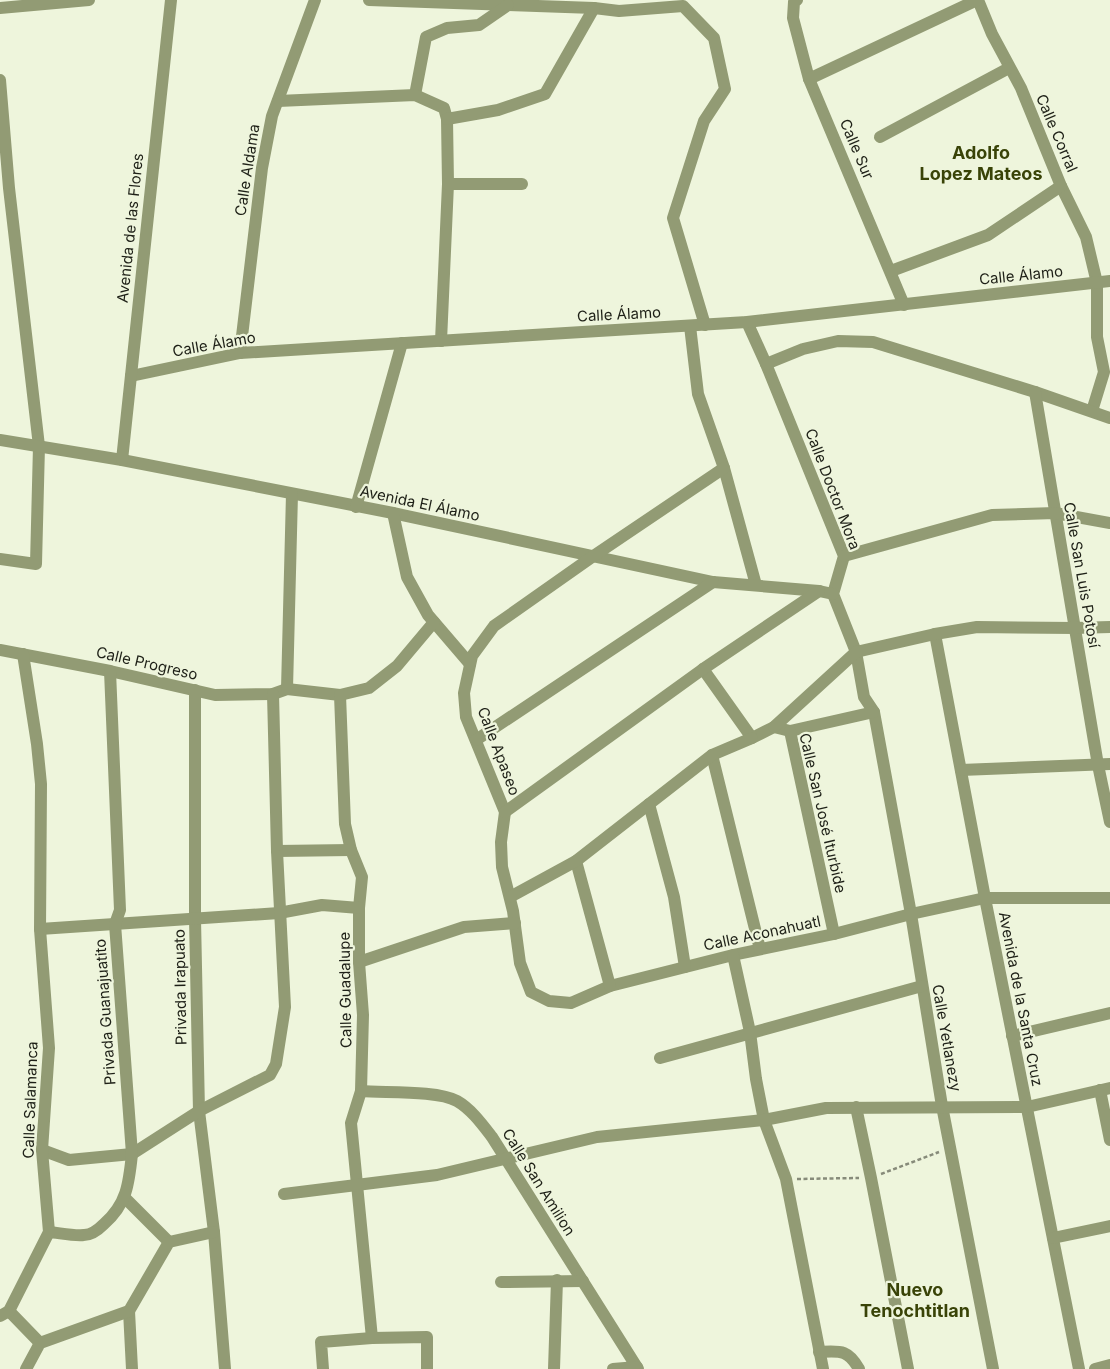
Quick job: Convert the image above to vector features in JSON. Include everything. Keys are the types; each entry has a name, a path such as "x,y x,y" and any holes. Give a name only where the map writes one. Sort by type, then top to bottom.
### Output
{"street":[{"path":"0,8 89,0"},
{"name":"Avenida de las Flores","path":"122,460 171,0"},
{"name":"Calle Aldama","path":"240,353 262,168 272,116 315,0"},
{"path":"368,0 594,8 661,3 683,6 714,38 725,89 704,121 673,218 705,325"},
{"path":"810,78 978,0"},
{"name":"Calle Corral","path":"978,0 1008,68 1021,88 1061,186 1086,237 1104,282 1097,323 1097,337 1107,375"},
{"name":"Calle Sur","path":"796,1 793,18 810,78 904,304"},
{"path":"460,26 464,4"},
{"path":"415,95 426,38 447,28 479,25 508,5"},
{"path":"278,101 415,95 446,113 498,110 545,94 594,8"},
{"path":"880,137 1008,68"},
{"path":"0,80 3,161 40,446 36,564 0,559"},
{"path":"441,341 448,184 446,113"},
{"path":"448,184 522,184"},
{"path":"891,272 988,235 1061,186"},
{"name":"Calle Álamo","path":"131,376 240,353 747,322 1104,282"},
{"path":"1097,323 1110,316"},
{"name":"Calle Doctor Mora","path":"747,322 844,556 833,594"},
{"path":"690,326 698,394 724,468 756,585"},
{"path":"766,364 804,349 838,341 873,342 1035,392 1110,418"},
{"path":"356,507 402,343"},
{"path":"1092,411 1107,375"},
{"name":"Calle San Luis Potosí","path":"1035,392 1075,628 1104,764 1110,822"},
{"name":"Avenida El Álamo","path":"0,440 122,460 393,513 713,582 833,594"},
{"name":"Calle Apaseo","path":"549,1001 531,992 520,963 515,923 502,867 501,842 505,812 466,717 464,693 472,656 494,626 724,468"},
{"path":"292,494 287,689 340,695 369,688 397,666 434,622"},
{"path":"393,513 408,577 428,615 470,664"},
{"path":"844,556 992,515 1055,513 1110,523"},
{"path":"476,740 713,582"},
{"path":"505,812 703,669 818,591"},
{"path":"790,731 874,712 864,697 856,652 833,594"},
{"path":"510,897 576,862 712,755 774,727 856,652 934,634 977,627 1110,627"},
{"name":"Avenida de la Santa Cruz","path":"934,634 1079,1369"},
{"name":"Calle Progreso","path":"0,650 110,670 215,695 273,694 287,689"},
{"name":"Calle Salamanca","path":"23,654 37,744 41,784 40,930 49,1048 42,1150 49,1232"},
{"path":"703,669 752,738"},
{"name":"Privada Guanajuatito","path":"49,1232 86,1235 100,1228 114,1216 125,1198 132,1154 115,924 120,910 110,670"},
{"name":"Privada Irapuato","path":"195,690 195,919 199,1111 214,1232 225,1369"},
{"path":"42,1150 69,1160 132,1154 199,1111 270,1075 276,1064 284,1007 279,913 273,694"},
{"name":"Calle Guadalupe","path":"340,695 345,824 351,850 362,877 358,908 360,934 359,962 363,1015 361,1092 351,1123 372,1338"},
{"name":"Calle Yetlanezy","path":"874,712 911,914 942,1106 992,1369"},
{"name":"Calle San José Iturbide","path":"774,727 790,731 834,934"},
{"path":"712,755 760,949"},
{"path":"961,770 1104,764"},
{"path":"649,804 674,897 685,967"},
{"path":"277,851 351,850"},
{"path":"576,862 610,986"},
{"name":"Calle Aconahuatl","path":"549,1001 571,1003 610,986 733,955 834,934 911,914 985,898 1110,898"},
{"path":"40,930 279,913 322,905 358,908"},
{"path":"359,962 464,926 515,923"},
{"path":"733,955 750,1032 764,1120 786,1179 823,1369"},
{"path":"660,1058 922,986"},
{"path":"1012,1036 1110,1013"},
{"path":"284,1194 437,1175 598,1137 764,1120 826,1108 1026,1107 1105,1089 1110,1140"},
{"name":"Calle San Amilion","path":"361,1092 440,1094 457,1101 472,1113 492,1137 637,1368"},
{"path":"856,1107 908,1369"},
{"path":"125,1198 169,1242"},
{"path":"1053,1238 1110,1226"},
{"path":"40,1343 4,1314 49,1232"},
{"path":"132,1369 129,1311 169,1242 214,1232"},
{"path":"554,1369 557,1280"},
{"path":"501,1282 583,1281"},
{"path":"26,1369 40,1343 129,1311"},
{"path":"323,1369 322,1342 372,1338 427,1337 427,1369"},
{"path":"819,1352 840,1351 853,1358 859,1369"},
{"path":"1095,1369 1110,1366"},
{"path":"613,1369 637,1368"}],"district":[{"name":"Adolfo Lopez Mateos","path":"981,162"},
{"name":"Nuevo Tenochtitlan","path":"915,1299"}]}
